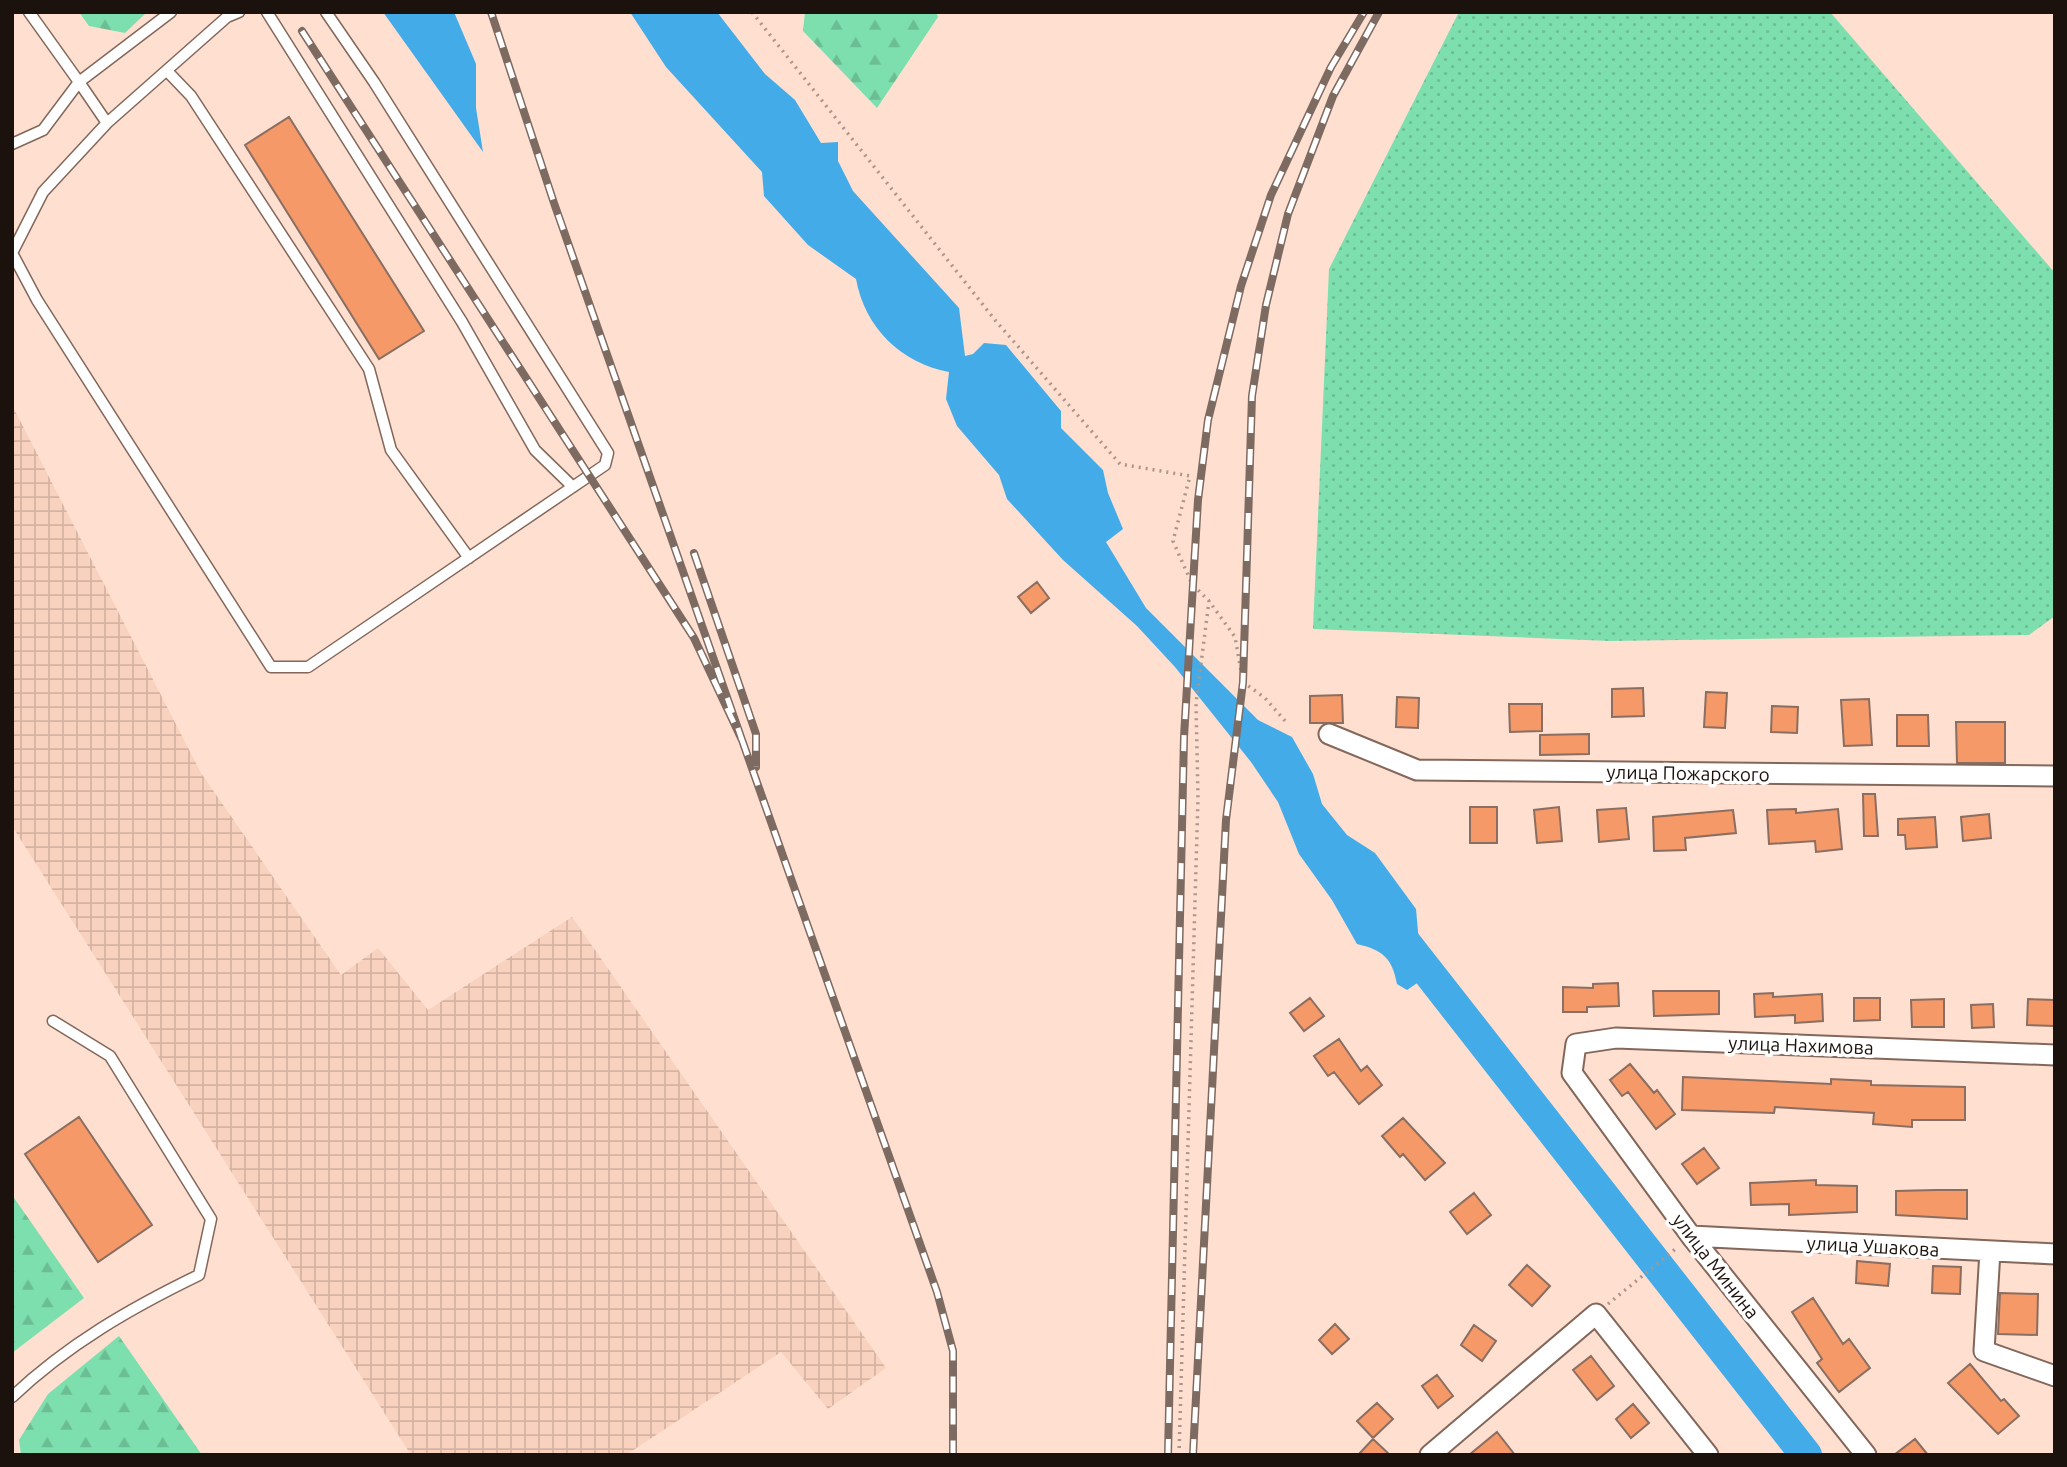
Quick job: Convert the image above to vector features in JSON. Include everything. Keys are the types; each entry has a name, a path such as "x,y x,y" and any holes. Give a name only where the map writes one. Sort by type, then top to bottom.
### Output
{"street":[{"name":"улица Пожарского","path":"1329,734 1417,770 2055,776"},
{"name":"улица Нахимова","path":"1572,1073 1576,1044 1616,1038 2055,1055"},
{"name":"улица Минина","path":"1572,1073 1691,1236 1866,1455"},
{"name":"улица Ушакова","path":"1691,1236 2055,1254"},
{"path":"1990,1251 1984,1351 2055,1376"},
{"path":"1434,1453 1596,1314 1708,1455"}],"lane":[{"path":"29,12 107,123"},
{"path":"12,144 43,130 79,82 171,12"},
{"path":"239,12 227,17 168,72 107,123 43,192 12,253 37,300 271,667 309,667 605,465 608,453 389,104 326,12"},
{"path":"267,12 462,322 535,450 573,487"},
{"path":"168,72 191,96 369,369 391,450 469,558"},
{"path":"12,1397 47,1364 115,1318 200,1275 211,1219 110,1056 53,1021"}],"path":[{"path":"752,12 995,320 1119,464 1190,476 1172,541 1192,584 1209,601 1235,636 1243,682 1265,698 1286,722"},
{"path":"1179,1455 1198,798 1196,703 1200,654 1209,601"},
{"path":"1596,1314 1691,1236"}],"shaded area":[{"path":"12,405 201,773 341,975 378,948 428,1010 572,917 886,1368 828,1409 781,1352 626,1455 411,1455 12,826"}],"green space":[{"path":"79,12 147,12 125,33 89,26"},
{"path":"805,12 936,12 938,17 877,108 803,31"},
{"path":"1459,12 1830,12 2055,273 2055,616 2029,635 1610,641 1313,629 1329,269"},
{"path":"12,1195 84,1298 12,1353"},
{"path":"119,1336 202,1455 21,1455 19,1440 48,1394"}],"water":[{"path":"383,12 454,12 476,64 476,108 483,152"},
{"path":"630,12 717,12 765,74 795,100 821,143 838,142 838,161 853,191 959,308 965,356 973,354 984,343 1006,345 1061,411 1061,428 1103,470 1108,493 1123,529 1106,542 1146,608 1258,720 1292,737 1313,774 1322,804 1347,835 1375,853 1416,909 1419,943 1442,966 1407,990 1397,984 1392,967 1384,956 1357,944 1332,900 1299,854 1278,802 1251,762 1175,667 1137,626 1063,560 1007,499 999,475 957,426 946,399 949,372 915,361 901,352 877,328 861,297 856,279 808,245 764,196 762,172 666,67"}],"building":[{"path":"289,117 424,331 379,359 245,145"},
{"path":"1037,582 1049,598 1031,613 1018,597"},
{"path":"1643,688 1644,716 1612,717 1612,689"},
{"path":"1706,692 1727,693 1725,728 1704,727"},
{"path":"1342,695 1343,723 1310,723 1310,696"},
{"path":"1397,697 1419,698 1418,728 1396,727"},
{"path":"1869,699 1872,745 1844,746 1841,700"},
{"path":"1509,704 1542,704 1542,731 1510,732"},
{"path":"1772,706 1798,707 1797,733 1771,732"},
{"path":"1897,715 1928,715 1929,746 1897,746"},
{"path":"1956,722 2005,722 2005,763 1957,763"},
{"path":"1589,734 1589,754 1540,755 1540,735"},
{"path":"1863,794 1875,794 1878,836 1864,836"},
{"path":"1470,807 1497,807 1497,843 1470,843"},
{"path":"1559,807 1562,841 1537,843 1534,810"},
{"path":"1626,808 1629,839 1599,842 1597,810"},
{"path":"1796,809 1796,813 1838,809 1842,849 1816,852 1815,841 1769,844 1767,810"},
{"path":"1733,810 1736,833 1685,838 1686,850 1654,851 1653,817"},
{"path":"1989,814 1991,838 1963,841 1961,817"},
{"path":"1935,817 1937,847 1906,849 1905,835 1898,835 1898,819"},
{"path":"1618,983 1619,1006 1587,1007 1587,1012 1563,1012 1563,987 1593,988 1593,984"},
{"path":"1653,991 1719,991 1719,1014 1654,1016"},
{"path":"1773,993 1773,997 1822,994 1823,1021 1795,1023 1795,1015 1755,1017 1754,994"},
{"path":"1310,998 1324,1016 1304,1031 1290,1013"},
{"path":"1854,998 1880,998 1880,1020 1854,1021"},
{"path":"1944,999 1944,1027 1912,1027 1911,1000"},
{"path":"2028,999 2055,1000 2054,1026 2027,1025"},
{"path":"1993,1004 1994,1027 1972,1028 1971,1005"},
{"path":"1339,1039 1361,1071 1367,1066 1382,1085 1359,1104 1334,1072 1328,1076 1314,1056"},
{"path":"1630,1064 1654,1093 1657,1090 1675,1114 1656,1129 1628,1092 1622,1096 1610,1080"},
{"path":"1683,1077 1831,1084 1831,1079 1871,1081 1871,1085 1965,1087 1965,1120 1912,1120 1912,1127 1873,1124 1874,1113 1775,1107 1774,1113 1682,1110"},
{"path":"79,1117 152,1225 98,1262 25,1154"},
{"path":"1403,1118 1445,1163 1425,1180 1403,1154 1400,1157 1382,1136"},
{"path":"1704,1148 1719,1168 1697,1184 1682,1164"},
{"path":"1816,1180 1816,1185 1857,1186 1857,1212 1789,1215 1789,1204 1751,1205 1750,1183"},
{"path":"1967,1190 1967,1219 1896,1215 1896,1191"},
{"path":"1474,1193 1491,1215 1467,1234 1450,1212"},
{"path":"1857,1261 1890,1264 1888,1286 1856,1283"},
{"path":"1527,1265 1550,1286 1532,1306 1509,1285"},
{"path":"1933,1266 1961,1267 1960,1294 1932,1293"},
{"path":"2000,1293 2038,1294 2037,1335 1998,1334"},
{"path":"1813,1298 1843,1344 1849,1339 1870,1368 1839,1392 1817,1363 1822,1359 1792,1312"},
{"path":"1335,1324 1349,1339 1332,1354 1319,1340"},
{"path":"1474,1325 1496,1341 1482,1361 1461,1345"},
{"path":"1591,1356 1614,1386 1597,1400 1573,1370"},
{"path":"1970,1364 2001,1401 2004,1399 2019,1416 1998,1434 1948,1383"},
{"path":"1437,1375 1453,1396 1438,1408 1422,1386"},
{"path":"1377,1403 1393,1419 1373,1438 1357,1421"},
{"path":"1633,1404 1649,1423 1631,1438 1616,1419"},
{"path":"1497,1432 1515,1455 1469,1455"},
{"path":"1373,1439 1390,1455 1358,1455"},
{"path":"1915,1439 1928,1455 1894,1455"}],"waterway":[{"path":"1403,940 1806,1455"}],"railway":[{"path":"302,31 694,638 742,740 554,203 491,12"},
{"path":"1168,1455 1184,737 1198,500 1208,420 1241,286 1271,195 1331,67 1364,12"},
{"path":"1193,1455 1226,820 1243,682 1252,396 1266,305 1288,214 1333,96 1379,12"},
{"path":"694,553 756,734 756,767"},
{"path":"742,740 937,1292 953,1351 953,1455"}]}
